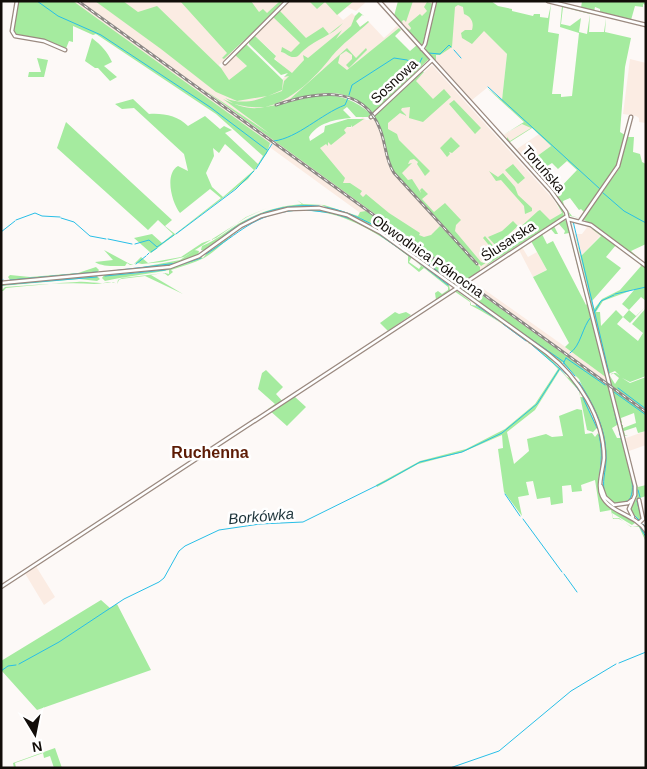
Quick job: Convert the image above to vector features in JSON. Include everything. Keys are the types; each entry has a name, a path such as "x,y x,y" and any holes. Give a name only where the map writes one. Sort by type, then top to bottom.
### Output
{"street":[{"path":"18,1 12,31 15,36 44,41 65,50"},
{"path":"225,63 286,1"},
{"name":"Toruńska","path":"379,1 556,197 568,218 635,486 634,499"},
{"path":"422,49 435,1"},
{"path":"548,1 646,25"},
{"name":"Sosnowa","path":"370,117 432,60"},
{"path":"580,221 617,170 631,117"},
{"name":"Obwodnica Północna","path":"1,283 170,267 205,253 236,229 256,218 282,210 310,208 337,212 368,225 551,356 573,378 587,400 602,437 604,460 601,484"},
{"path":"568,218 593,226 646,266"},
{"name":"Ślusarska","path":"1,587 461,284 568,218"},
{"path":"601,484 607,501 615,505 634,499"},
{"path":"601,484 600,491 604,500 619,511 633,517"},
{"path":"625,513 634,499"},
{"path":"639,500 643,519 639,523"},
{"path":"626,503 633,517 646,531"},
{"path":"619,511 620,504"}],"shaded area":[{"path":"33,1 180,1 234,51 219,65 221,68 235,55 247,66 239,74 280,82 289,72 274,58 276,55 255,36 290,1 337,1 347,6 354,1 364,1 365,3 356,11 347,7 338,15 343,20 352,13 357,18 362,15 356,22 360,27 368,21 384,38 397,26 401,30 364,65 337,87 314,98 275,108 306,159 347,126 350,128 363,117 366,120 373,120 420,86 415,81 432,65 553,199 563,215 468,278 605,375 610,374 612,382 646,406 646,417 640,416 268,146 98,35 57,18"},
{"path":"247,1 286,1 266,20"},
{"path":"412,1 433,1 431,10 409,30 401,22 406,18"},
{"path":"456,1 507,54 502,100 488,87 472,100 430,53"},
{"path":"630,59 646,63 646,123 639,122 639,118 636,116 623,114"},
{"path":"525,122 532,128 510,142 504,135"},
{"path":"539,134 551,146 529,162 517,149"},
{"path":"588,226 601,235 581,256 575,234 582,234"},
{"path":"522,247 528,257 537,252 547,270 533,277 519,250"},
{"path":"646,431 646,445 629,451 626,438"},
{"path":"34,563 55,597 44,605 23,570"}],"green space":[{"path":"18,1 73,1 270,143 267,153 248,179 151,253 134,238 152,234 162,243 173,234 158,220 148,230 57,148 66,122 172,220 165,226 175,234 221,198 210,189 180,213 174,203 170,182 171,175 178,166 188,171 184,154 134,108 122,109 115,104 133,99 149,114 170,116 188,126 205,116 220,129 224,126 232,130 225,133 258,164 263,156 216,114 96,34 93,35 73,26 73,42 69,41 65,51 42,42 15,36 12,31","holes":["225,144 254,170 223,197 212,187 206,173 214,156 213,148 219,153"]},
{"path":"95,1 123,1 138,12 157,6 221,68 229,80 247,66 235,55 246,44 283,80 282,90 268,96 282,91 284,81 289,76 284,77 288,73 281,75 249,44 249,41 255,36 276,56 274,59 292,73 304,60 303,55 308,58 342,30 336,39 351,26 359,12 364,16 362,15 356,21 360,27 369,22 340,47 312,79 299,90 271,106 256,108 240,106 225,98 237,101 216,92","holes":["267,96 257,100 237,101"]},
{"path":"180,1 251,1 259,12 263,9 267,13 280,1 283,1 266,20 224,59 222,58 227,53"},
{"path":"309,1 354,1 337,15 325,2 317,9"},
{"path":"398,1 413,1 406,22 402,21 403,24 394,16"},
{"path":"437,1 491,1 498,6 512,9 512,11 533,16 534,14 540,14 540,17 548,18 551,4 548,32 559,34 552,94 561,94 561,97 572,96 579,33 560,27 562,6 590,14 563,7 561,24 570,26 581,18 579,32 587,34 590,15 589,32 604,32 606,18 605,32 631,38 625,67 620,132 625,135 616,168 580,218 584,212 581,209 579,210 570,198 563,201 564,206 550,187 556,192 577,170 567,161 558,169 552,163 538,172 539,175 525,158 529,162 551,146 532,128 510,142 507,141 507,137 510,141 531,128 522,124 503,135 524,122 487,88 502,100 507,54 484,31 472,44 462,38 461,33 465,30 472,30 473,25 472,20 464,14 463,7 458,5 455,7 452,47 440,55 436,55 436,61 425,51"},
{"path":"582,1 646,1 646,5 643,4 643,7 635,6 631,20 600,13 600,9 595,7 594,12 581,8"},
{"path":"427,2 434,4 422,46 405,27 410,30 411,28 408,24 427,11 424,7"},
{"path":"280,11 306,38 323,27 329,34 309,46 298,56 293,57 281,52 282,47 291,52 300,43 273,17"},
{"path":"399,28 401,30 395,36 410,51 417,45 429,59 373,113 361,103 341,94 326,93 290,99 347,48 356,58 366,48 367,50 349,68 346,65 352,59 352,55 346,51 340,55 338,63 347,70"},
{"path":"92,38 104,49 112,62 104,66 117,77 110,81 98,68 85,61"},
{"path":"37,58 48,60 44,77 28,77 29,72 41,72"},
{"path":"422,71 424,72 416,81 433,99 444,89 451,97 423,122 409,118 410,107 402,108 401,110 407,116 400,113 388,123 388,129 397,134 399,140 430,171 425,176 417,164 418,162 414,159 410,160 408,164 412,163 402,173 408,180 412,179 421,193 420,190 422,188 428,194 422,199 434,212 445,203 461,220 456,225 455,231 481,262 484,263 486,259 490,260 481,266 394,172 374,116"},
{"path":"203,89 270,134 223,99 244,106 263,107 316,96 334,96 352,101 371,114 368,117 356,117 347,107 343,110 351,118 339,119 322,125 312,132 309,137 310,141 324,132 325,126 348,119 364,119 352,127 352,125 347,127 344,130 346,133 331,145 328,142 328,146 326,144 320,148 345,178 343,183 350,183 362,191 360,194 363,197 366,194 389,213 420,233 419,235 424,237 431,235 440,226 480,267 480,271 466,280"},
{"path":"454,100 481,128 475,134 449,104"},
{"path":"451,137 460,146 452,153 449,152 450,154 447,157 440,148"},
{"path":"627,137 634,137 633,152 640,154 642,162 646,164 646,244 631,251 640,259 583,219 619,169"},
{"path":"513,164 525,178 518,184 505,170"},
{"path":"489,171 498,177 503,173 515,187 518,195 532,208 532,211 525,214 524,206 501,180 496,181"},
{"path":"554,198 562,208 564,216 484,267 492,260 490,256 493,257 489,253 485,256 492,249 483,238 485,236 496,249 538,211 540,210 550,220 562,213"},
{"path":"297,200 303,204 324,205 358,216 360,212 366,211 464,281 453,285 422,259 374,227 353,216 321,205 288,208 260,215 235,228 204,251 201,250 202,246 253,216 285,206 302,204"},
{"path":"306,209 336,214 350,219 376,232 400,248 412,257 409,262 419,269 421,266 415,261 449,285 450,290 436,300 435,293 438,291 442,294 448,290 448,287 424,268 419,272 408,263 408,256 389,242 370,230 350,221 330,214 309,211 287,212 266,217 293,210"},
{"path":"562,219 567,221 607,378 565,347 569,343 533,277 547,270 531,241","holes":["558,223 565,231 564,234 569,233 586,305 553,241 547,244 542,234 550,228 555,234 558,234 554,226"]},
{"path":"513,221 518,226 496,246 488,237 502,231"},
{"path":"572,222 583,222 584,225"},
{"path":"593,228 616,245 606,257 621,268 592,301 594,309 602,299 620,290 641,266 639,263 646,267 646,301 641,297 629,310 622,304 635,289 603,301 596,312 600,312 601,326 616,310 623,317 617,324 638,341 643,333 632,324 646,308 646,376 630,382 622,378 630,383 646,377 646,410 611,385 610,376 615,384 619,378 613,373 620,376 615,371 608,374 574,230 581,256 601,236"},
{"path":"241,229 204,258 171,270 173,272 168,276 164,273 169,274 169,270 105,281 102,278 104,275 141,273 165,269 201,257 203,258"},
{"path":"211,240 184,257 162,262 142,264 137,263 134,264 141,257 148,263 181,257 202,243"},
{"path":"104,250 130,264 134,264 130,265 127,263 125,266 109,266 95,262 113,260"},
{"path":"195,250 199,251 198,255 177,263 159,268 137,268 180,260"},
{"path":"96,267 99,270 97,273 10,280 8,277 10,275 30,277 78,273"},
{"path":"161,273 151,275 183,294 145,276 121,279 117,284 118,280 122,278"},
{"path":"97,276 100,279 97,281 79,279 1,286 1,284"},
{"path":"82,282 102,283 94,284 46,284"},
{"path":"465,283 609,387 618,420 617,425 612,428 617,438 622,438 631,470 633,487 630,500 615,504 607,498 603,489 605,455 600,427 579,379 564,365 564,362 561,363 461,290 460,288"},
{"path":"46,284 6,288 1,291 5,287"},
{"path":"454,291 457,291 470,301 471,305 480,308 504,323 528,342 470,305 470,302"},
{"path":"646,306 630,323 623,317 629,310 636,316"},
{"path":"395,312 399,314 406,312 411,315 388,331 380,323"},
{"path":"530,344 546,354 574,382 579,391 560,370 535,410 507,432 514,464 529,451 527,439 546,434 552,437 563,436 559,416 577,409 582,410 585,434 592,433 595,437 598,433 601,441 602,457 598,481 600,495 608,505 635,523 632,525 612,513 613,518 617,518 613,519 611,510 600,512 595,480 581,485 582,491 572,492 571,485 562,486 563,503 551,505 550,497 537,499 533,481 526,482 529,495 518,497 522,516 504,492 498,449 503,448 502,435 463,452 418,464 377,487 376,485 420,461 466,449 505,429 535,404 558,369"},
{"path":"266,370 283,387 276,394 284,403 294,396 306,407 287,426 268,409 275,404 258,389 262,373"},
{"path":"612,388 646,413 646,431 638,433 636,427 624,431 625,435 628,435 624,436 621,425 623,425 623,428 636,423 634,413 621,418 622,423 620,423"},
{"path":"580,397 584,397 597,428 593,432 587,430"},
{"path":"636,483 638,487 646,485 646,496 637,499 642,519 640,521 630,510 637,497"},
{"path":"640,526 644,532 645,540 639,527 632,527"},
{"path":"101,600 110,608 117,604 151,670 37,710 1,670 1,661"},
{"path":"55,748 62,768 54,768 50,756 44,758 43,753 15,763 16,768 14,768 13,763"}],"waterway":[{"path":"37,1 58,16 101,35 210,107 267,150"},
{"path":"428,53 440,54 449,45 451,47"},
{"path":"454,50 461,58"},
{"path":"349,95 352,85 394,58 407,60 418,66 422,58"},
{"path":"488,87 600,189"},
{"path":"274,141 301,131 345,105 348,98"},
{"path":"256,169 272,144"},
{"path":"176,234 236,189 254,171"},
{"path":"602,192 624,211 646,223"},
{"path":"219,240 241,224 265,212 291,207 319,206"},
{"path":"325,207 343,212 378,227 454,284"},
{"path":"206,254 258,220 282,212 298,210"},
{"path":"307,210 332,213 354,220"},
{"path":"16,220 35,213 42,216 60,217"},
{"path":"61,218 74,222 90,236 106,239"},
{"path":"1,232 15,221"},
{"path":"573,221 609,373"},
{"path":"135,244 149,240 157,247 174,235"},
{"path":"380,235 411,257"},
{"path":"108,239 132,244"},
{"path":"151,252 157,248"},
{"path":"191,258 198,255"},
{"path":"136,264 146,256"},
{"path":"105,276 165,270 201,258"},
{"path":"418,262 448,285"},
{"path":"104,272 178,263"},
{"path":"10,280 97,272"},
{"path":"1,285 97,277"},
{"name":"Borkówka","path":"615,294 646,287"},
{"name":"Borkówka","path":"594,313 601,301 614,295"},
{"path":"479,303 564,362"},
{"path":"476,305 498,320"},
{"name":"Borkówka","path":"570,353 577,346 591,317"},
{"path":"503,324 526,341"},
{"path":"532,345 566,374"},
{"path":"566,358 605,385"},
{"name":"Borkówka","path":"563,364 566,358"},
{"path":"564,363 575,376"},
{"name":"Borkówka","path":"19,664 59,642 124,599 159,582 164,578 179,551 185,546 219,530 260,524 303,522 420,462 462,452 502,433 537,404 560,368"},
{"path":"571,379 580,392"},
{"path":"579,382 594,407 604,436 606,459 604,490"},
{"path":"618,388 646,409"},
{"path":"614,392 646,415"},
{"path":"611,396 617,423"},
{"path":"583,398 597,428"},
{"path":"619,428 620,435"},
{"path":"599,435 601,445 600,494 606,504 612,508"},
{"path":"621,438 632,479 632,495 629,500"},
{"path":"638,490 640,497"},
{"path":"505,494 520,516"},
{"path":"618,504 627,501"},
{"path":"637,501 641,516"},
{"path":"632,513 639,520"},
{"path":"523,519 562,572"},
{"path":"643,524 646,527"},
{"path":"640,527 646,537"},
{"path":"564,574 577,592"},
{"path":"619,663 646,652"},
{"path":"450,768 499,751 571,691 616,664"},
{"name":"Borkówka","path":"1,671 8,666 16,665"}],"railway":[{"path":"78,1 646,412"},
{"path":"276,105 320,95 335,95 349,98 361,104 372,114 380,129 394,173 477,264"}],"district":[{"name":"Ruchenna","path":"210,452"}]}
